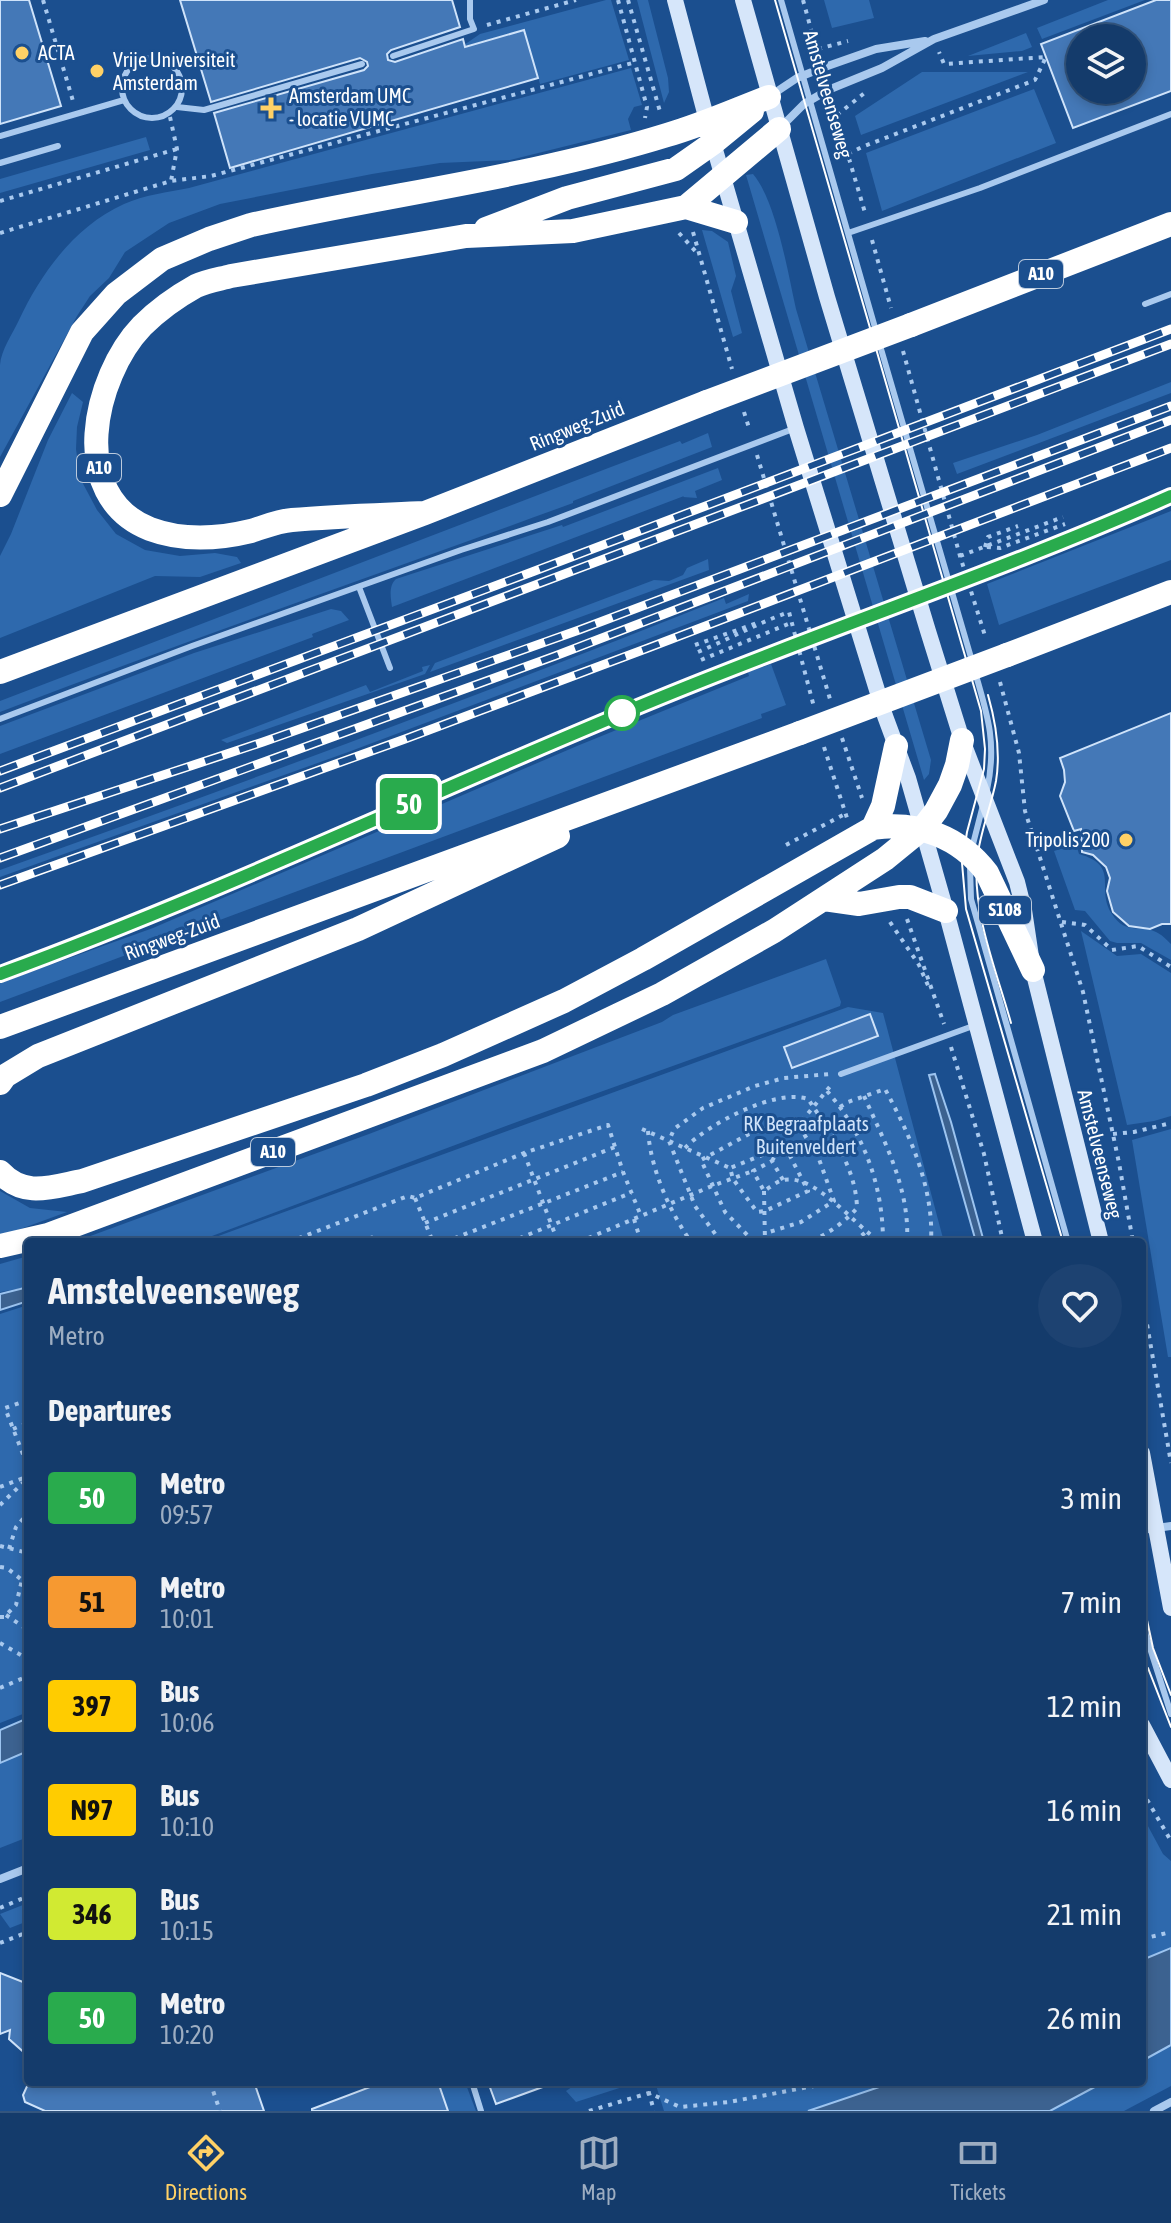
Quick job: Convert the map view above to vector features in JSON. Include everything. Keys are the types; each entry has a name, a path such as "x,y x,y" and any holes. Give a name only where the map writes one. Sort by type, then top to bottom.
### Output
{"highway":[{"path":"0,495 82,332 116,294 162,259 251,225 522,172 658,138 710,132 769,97"},
{"path":"723,175 779,129"},
{"name":"A10","path":"466,236 567,198 676,169 710,132"},
{"name":"A10","path":"686,207 723,175"},
{"name":"A10","path":"425,513 288,520 220,537 170,535 147,528 116,504 108,492 97,457 98,417 104,391 120,354 143,325 198,285 264,269 466,236 573,231 686,207 736,222"},
{"name":"Ringweg-Zuid","path":"0,672 425,513 1171,224"},
{"name":"Ringweg-Zuid","path":"0,1027 800,733 1171,592"},
{"path":"923,828 950,785 962,740"},
{"path":"873,828 883,806 896,746"},
{"path":"0,1083 5,1076 38,1056 358,929 705,768"},
{"name":"A10","path":"0,1172 20,1187 44,1189 82,1181 366,1085 443,1055 564,1001 873,828 899,825 923,828"},
{"name":"A10","path":"35,1238 543,1051 662,994 774,931 885,859 923,828"},
{"name":"S108","path":"923,828 964,848 987,873 1033,970"},
{"path":"824,899 859,904 910,897 946,911"},
{"name":"A10","path":"0,1246 24,1240"}],"main road":[{"name":"S108","path":"675,0 796,428 923,828 1034,1238"},
{"name":"Amstelveenseweg","path":"743,0 827,297 962,740 1017,882 1033,970 1100,1238"},
{"path":"1146,1474 1171,1608"},
{"path":"1146,1733 1171,1780"}],"street":[{"path":"779,129 810,101 828,90 882,68 934,39 1043,0"},
{"path":"769,97 802,76 876,49 934,39"},
{"path":"0,1879 24,1870"},
{"path":"1154,2111 1171,2102"}],"lane":[{"path":"393,56 474,29 470,19 470,0"},
{"name":"Amstelveenseweg","path":"781,0 988,714 993,743 991,765 970,854 974,909 1067,1238"},
{"path":"153,58 171,64 178,71 183,89 177,107 170,114 151,119 134,113 124,100 121,87 128,69 144,59 153,58"},
{"path":"177,107 204,110 362,64"},
{"path":"0,136 124,100"},
{"path":"848,233 980,188 1171,114"},
{"path":"0,163 58,146"},
{"path":"1145,304 1171,294"},
{"path":"0,719 192,646 548,522 796,428"},
{"path":"359,587 390,668"},
{"path":"841,1074 977,1025"},
{"path":"1146,1636 1171,1714"},
{"path":"473,2086 481,2111"}],"path":[{"path":"43,0 76,113"},
{"path":"474,29 576,0"},
{"path":"618,0 647,107 644,123 658,138"},
{"path":"628,0 658,138"},
{"name":"Amstelveenseweg","path":"803,0 816,43"},
{"name":"Amstelveenseweg","path":"848,154 1035,80 1046,57 944,64"},
{"path":"0,233 171,181 211,176 636,62"},
{"path":"170,114 177,149 171,181"},
{"path":"0,201 177,149"},
{"path":"686,207 733,373"},
{"path":"741,402 830,701"},
{"path":"960,556 1063,517"},
{"path":"985,547 1000,548 1065,524"},
{"path":"985,547 988,537 1018,526"},
{"path":"695,645 789,612"},
{"path":"698,652 766,620"},
{"path":"701,660 793,622"},
{"path":"999,716 1011,716"},
{"path":"839,729 873,828"},
{"path":"786,845 845,814"},
{"path":"1062,922 1085,925 1112,950 1138,946 1171,967"},
{"path":"589,1238 772,1161 841,1074"},
{"path":"718,1238 690,1195 669,1141 674,1129 703,1108 755,1086 784,1078 841,1074"},
{"path":"840,1107 885,1089 912,1142 925,1186 931,1238"},
{"path":"827,1091 858,1134 874,1172 883,1222 882,1238"},
{"path":"685,1148 714,1125 745,1110 800,1096 808,1099 845,1160 852,1177 857,1208 818,1238"},
{"path":"864,1096 889,1150 902,1188 907,1238"},
{"path":"750,1238 725,1212 701,1160 749,1134 795,1119 819,1159 834,1201"},
{"path":"1113,1134 1171,1123"},
{"path":"301,1238 408,1196 415,1198 524,1153 608,1125 641,1216"},
{"path":"689,1238 670,1204 649,1154 645,1130 730,1168 785,1146 808,1191 757,1212 733,1179 730,1168"},
{"path":"425,1223 615,1147"},
{"path":"524,1153 557,1238"},
{"path":"772,1161 783,1180"},
{"path":"753,1171 764,1191 765,1238"},
{"path":"455,1238 623,1172"},
{"path":"764,1191 783,1180 803,1183 834,1201 877,1238"},
{"path":"520,1238 631,1193"},
{"path":"415,1198 431,1238"},
{"path":"766,1233 801,1222 834,1201"},
{"path":"634,1219 640,1238"},
{"path":"859,1238 867,1231"},
{"path":"1146,1318 1171,1463"},
{"path":"24,1401 5,1408 24,1456"},
{"path":"13,1429 24,1425"},
{"path":"0,1487 24,1478"},
{"path":"0,1505 24,1481"},
{"path":"9,1549 16,1527 24,1518"},
{"path":"0,1546 24,1552"},
{"path":"0,1567 24,1578"},
{"path":"0,1617 16,1605 24,1582"},
{"path":"6,1615 24,1626"},
{"path":"0,1643 24,1657"},
{"path":"0,1688 24,1678"},
{"path":"1146,1798 1171,1841"},
{"path":"0,1908 24,1898"},
{"path":"1146,1938 1171,1932"},
{"path":"0,1943 24,1934"},
{"path":"211,2086 220,2111"},
{"path":"647,2086 654,2111"},
{"path":"589,2111 649,2093 680,2107 729,2102 814,2086"}],"green space":[{"path":"611,0 629,60 540,84 524,30 461,47 480,34"},
{"path":"637,0 648,0 668,78 669,92 664,103"},
{"path":"824,0 869,0 874,18 832,28"},
{"path":"1108,0 1145,0 1082,24 1066,24 1066,30 1042,39 1037,28"},
{"path":"1026,33 1032,47 1022,51 968,56"},
{"path":"631,68 642,105 634,107 628,119 631,130 510,160 440,163 220,204 169,223 125,252 109,278 90,296 0,457 0,365 5,348 49,268 75,238 106,213 140,198 189,188"},
{"path":"922,72 1028,72 861,135 855,116"},
{"path":"1034,89 1056,143 882,211 866,153"},
{"path":"146,137 150,150 0,193 0,179"},
{"path":"753,174 775,219 796,309 931,760 929,774 924,780 746,175"},
{"path":"702,230 712,231 728,242 736,276 731,291 742,333 733,337"},
{"path":"1171,382 1171,393 957,474 953,463 1037,435"},
{"path":"72,393 83,402 76,449 80,478 97,510 116,534 145,550 180,556 215,553 237,557 241,563 200,577 155,576 0,638 0,556 48,440"},
{"path":"708,433 712,447 573,503 0,712 0,701 611,467"},
{"path":"718,468 722,480 695,491 697,498 684,496 392,607 391,589 396,579 563,527"},
{"path":"1171,511 1171,560 999,625 987,584"},
{"path":"708,559 709,570 430,672 435,663 654,580 669,581 683,575 687,568"},
{"path":"749,594 748,601 351,751 0,877 0,870 544,669 724,598 726,604"},
{"path":"331,609 341,611 349,620 312,634 313,637 0,754 0,726 194,653"},
{"path":"771,664 786,705 761,714 762,718 0,1002 0,983 153,928"},
{"path":"430,665 425,674 227,743 221,740 366,685 370,692 423,671 422,667"},
{"path":"1076,844 1079,854 1092,859 1103,871 1107,904 1117,921 1128,927 1160,934 1171,944 1171,960 1141,943 1110,941 1085,911 1075,910 1054,851"},
{"path":"1081,931 1117,956 1141,954 1171,973 1171,1116 1127,1125"},
{"path":"826,959 841,1002 840,1006 207,1238 85,1238 369,1134 662,1022 673,1015"},
{"name":"RK Begraafplaats Buitenveldert","path":"848,1007 883,1013 943,1238 213,1238"},
{"path":"1171,1129 1171,1357 1168,1357 1132,1140"},
{"path":"0,1191 30,1208 67,1212 0,1234"},
{"path":"24,1257 24,1288 0,1292 0,1264"},
{"path":"24,1306 24,1714 0,1723 0,1314"},
{"path":"24,1752 24,1839 0,1848 0,1763"},
{"path":"1146,1822 1163,1854 1171,1861 1171,1948 1146,1958"},
{"path":"24,1905 24,1923 10,1928 0,1914"},
{"path":"1171,2045 1171,2086 1124,2111 1050,2111 1097,2086 1146,2086 1146,2059"},
{"path":"438,2086 467,2086 476,2111 447,2111"},
{"path":"573,2086 626,2086 576,2102 566,2091"},
{"path":"656,2086 882,2086 808,2111 664,2111"}],"shaded area":[{"path":"935,1074 951,1122 983,1238 975,1238 929,1075"},
{"path":"24,1288 24,1302 0,1310 0,1294"},
{"path":"24,1720 24,1753 0,1763 0,1730"},
{"path":"1171,1948 1171,2045 1146,2059 1146,1958"},
{"path":"882,2086 1097,2086 1050,2111 808,2111"}],"building":[{"name":"ACTA","path":"0,0 29,0 61,106 0,124"},
{"path":"180,0 452,0 460,27 391,50 387,54 388,60 395,62 463,39 465,47 524,30 538,78 230,168 214,113 364,70 367,62 360,58 211,102"},
{"path":"1156,0 1171,0 1171,91 1146,100 1146,24 1093,24"},
{"path":"1066,34 1066,104 1137,104 1073,128 1041,44"},
{"name":"Tripolis 200","path":"1171,713 1171,924 1150,929 1129,926 1113,912 1107,891 1110,878 1106,867 1093,855 1082,852 1081,829 1074,831 1060,796 1065,782 1060,758"},
{"path":"870,1014 878,1036 792,1068 784,1047"},
{"path":"0,1973 24,1982 24,2052 9,2039 10,2030 0,2034"},
{"path":"27,2086 255,2086 264,2111 45,2111 25,2102 23,2095"},
{"path":"373,2086 439,2086 448,2111 312,2111"},
{"path":"489,2086 546,2086 496,2104"}],"tram line":[{"path":"775,0 981,711 984,769 962,863 966,909 1062,1238"},
{"path":"988,695 997,737 998,759 994,791 978,849 976,879 987,942 1011,1023"},
{"path":"1146,1616 1153,1648 1171,1695"},
{"path":"1148,1668 1171,1727"}],"railway":[{"path":"0,771 1171,329"},
{"path":"0,788 1171,344"},
{"path":"0,829 263,742 579,630 1171,406"},
{"path":"0,858 555,656 1171,420"},
{"path":"0,885 405,739 1171,448"},
{"path":"0,974 160,912 633,709 1038,552 1171,496"}],"metro line":[{"name":"50","path":"0,974 210,890 657,699 1004,565 1171,496"}],"place":[{"name":"ACTA","path":"22,53"},
{"name":"Vrije Universiteit Amsterdam","path":"97,71"},
{"name":"Amsterdam UMC - locatie VUMC","path":"271,108"},
{"name":"Tripolis 200","path":"1126,840"}]}
